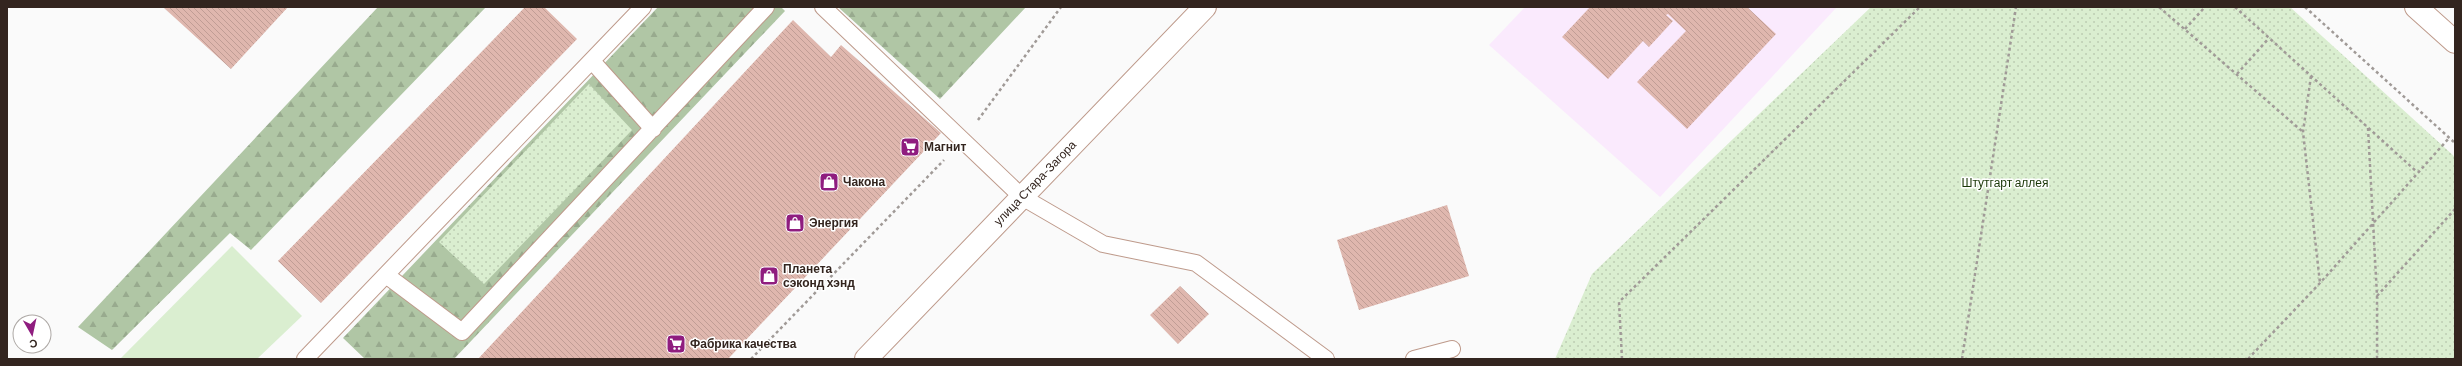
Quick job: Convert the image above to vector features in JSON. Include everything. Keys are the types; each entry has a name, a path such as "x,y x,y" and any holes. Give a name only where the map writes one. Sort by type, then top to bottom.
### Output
{"main road":[{"name":"улица Стара-Загора","path":"873,356 1022,197 1205,7"},
{"path":"2416,7 2455,42"}],"lane":[{"path":"305,359 643,7"},
{"path":"386,275 462,332 766,7"},
{"path":"823,7 1022,197 1103,244 1196,262 1326,359"},
{"path":"592,60 653,129"},
{"path":"1414,359 1452,349"}],"path":[{"path":"752,359 963,140 1060,7"},
{"path":"1622,359 1619,302 1920,7"},
{"path":"1962,359 2016,7"},
{"path":"2159,7 2303,132"},
{"path":"2185,29 2205,7"},
{"path":"2236,7 2418,172"},
{"path":"2305,7 2455,143"},
{"path":"2237,74 2269,38"},
{"path":"2311,75 2303,132 2320,283"},
{"path":"2368,127 2377,296 2377,359"},
{"path":"2248,359 2320,283 2449,138"},
{"path":"2377,296 2455,209"}],"shaded area":[{"path":"1525,7 1837,7 1660,197 1489,45"}],"green space":[{"path":"378,7 486,7 251,250 230,233 112,350 78,327"},
{"path":"658,7 781,7 785,11 454,359 365,359 343,338"},
{"path":"838,7 1026,7 940,99"},
{"name":"Штутгарт аллея","path":"1871,7 2290,7 2455,157 2455,359 1555,359 1592,274"},
{"path":"589,84 632,130 484,284 439,242"},
{"path":"232,246 302,316 257,359 120,359"}],"building":[{"path":"163,7 288,7 231,69"},
{"path":"525,7 544,7 577,39 321,303 278,261"},
{"path":"1590,7 1747,7 1776,34 1687,129 1637,82 1686,31 1668,14 1666,15 1673,21 1649,47 1643,41 1608,79 1562,37"},
{"path":"793,20 831,57 841,45 941,133 728,359 478,359"},
{"path":"1447,205 1469,276 1359,310 1337,240"},
{"path":"1180,286 1209,314 1178,344 1150,315"}],"place":[{"name":"Магнит","path":"910,147"},
{"name":"Чакона","path":"829,182"},
{"name":"Энергия","path":"795,223"},
{"name":"Планета сэконд хэнд","path":"769,276"},
{"name":"Фабрика качества","path":"676,344"}]}
